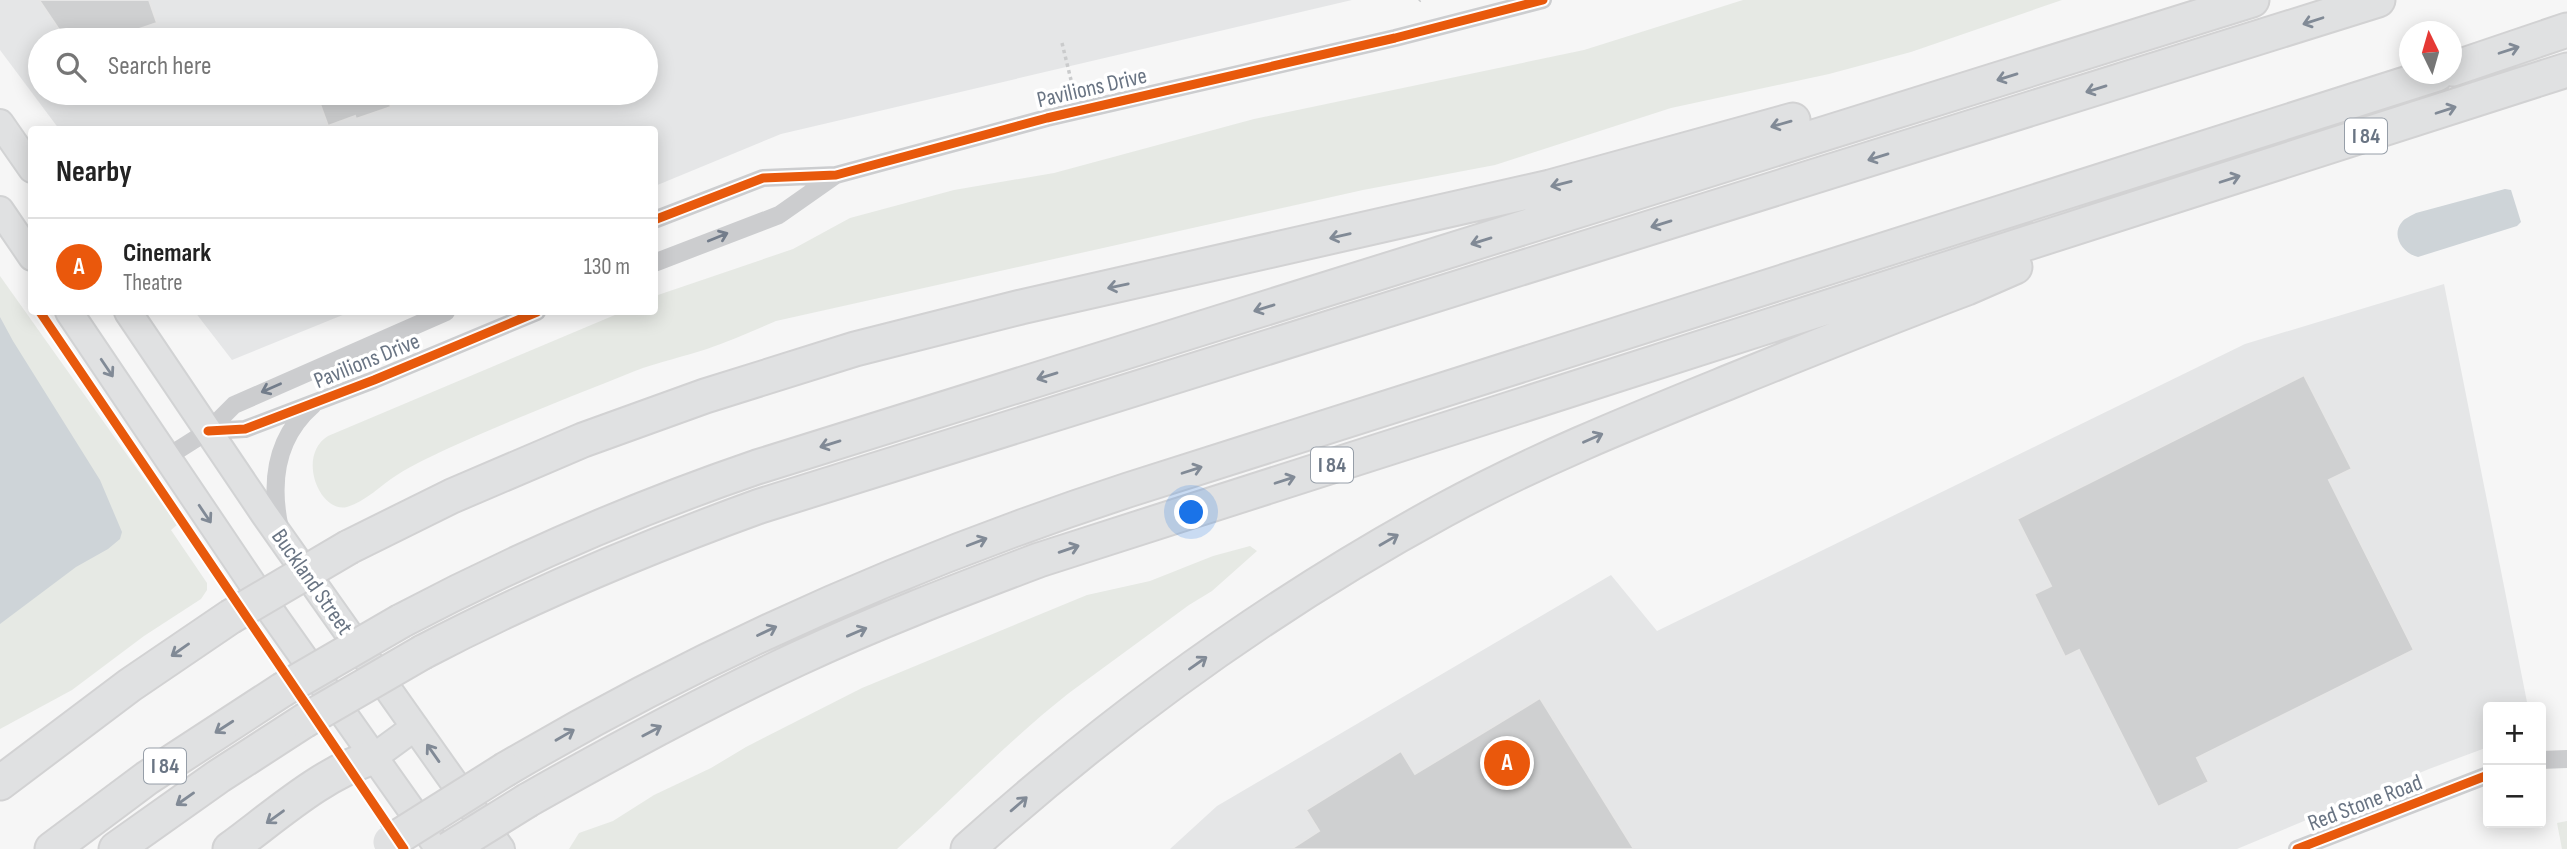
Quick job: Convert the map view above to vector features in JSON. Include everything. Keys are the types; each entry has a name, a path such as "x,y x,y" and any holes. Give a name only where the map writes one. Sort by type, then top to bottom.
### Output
{"highway":[{"name":"I 84","path":"52,849 147,778 282,690 401,621 488,577 663,502 757,467 2252,0"},
{"path":"116,849 219,776 304,721 423,652 577,578 675,537 760,506 2378,0"},
{"path":"2462,66 2567,30"},
{"name":"I 84","path":"449,849 528,800 669,722 799,658 905,612 1039,560 2567,70"},
{"path":"385,846 506,769 660,683 868,585 1003,532 1168,477 2406,84"},
{"path":"0,783 130,685 230,617 349,547 452,496 583,440 705,396 855,349 1009,310 1550,187 1802,118 1843,111 1921,104"},
{"path":"968,849 1084,748 1192,667 1301,593 1445,509 1606,432 1967,288 2165,200"},
{"path":"0,757 81,705 130,685"},
{"path":"230,849 332,775 374,757"},
{"path":"268,849 346,792 358,781 374,757"}],"main road":[{"path":"0,123 28,163"},
{"path":"0,210 28,251"},
{"path":"71,315 270,610 439,849"},
{"name":"Buckland Street","path":"130,315 283,541 501,849"},
{"path":"374,757 415,727"}],"street":[{"name":"Pavilions Drive","path":"658,218 763,178 836,175 1035,121 1419,33 1543,0"},
{"name":"Pavilions Drive","path":"658,261 779,215 836,175"},
{"name":"Pavilions Drive","path":"167,457 208,431 234,405 439,315"},
{"name":"Pavilions Drive","path":"208,431 245,429 374,380 530,315"},
{"name":"Pavilions Drive","path":"283,541 276,506 278,458 293,426 319,401"},
{"path":"2546,760 2567,759"},
{"name":"Red Stone Road","path":"2297,849 2483,777"}],"path":[{"path":"1062,43 1071,80"}],"shaded area":[{"path":"0,0 1352,0 781,134 658,185 658,126 57,126 41,105 658,105 658,28 28,28 28,87 0,50"},
{"path":"1743,0 2062,0 1911,52 1829,74 1671,108 1495,165 1363,190 776,321 707,349 635,371 472,438 409,468 367,497 347,507 337,507 328,502 315,482 314,457 319,445 328,436 615,315 658,315 658,295 793,249 850,218 954,190 1054,173 1254,119 1584,50"},
{"path":"2505,189 2511,190 2521,222 2517,226 2418,257 2400,244 2397,233 2399,227 2405,219 2416,213"},
{"path":"0,276 177,525 171,530 207,583 207,590 201,599 144,636 72,690 0,729"},
{"path":"2444,284 2527,702 2483,702 2483,749 2237,849 1170,849 1217,806 1611,575 1657,631 2245,344"},
{"path":"197,315 343,315 232,360"},
{"path":"0,317 100,480 122,532 120,539 108,549 76,567 0,624"},
{"path":"1250,546 1257,551 1212,591 1189,605 1046,711 897,849 569,849 579,833 613,821 654,795 862,688 1087,595 1150,581 1213,556"},
{"path":"2567,821 2567,849 2562,849 2557,823"}],"building":[{"path":"39,0 149,0 157,23 142,28 58,28"},
{"path":"320,105 391,107 356,119 355,116 328,126"},
{"path":"2304,375 2352,469 2329,480 2414,650 2197,758 2209,782 2158,807 2079,650 2065,657 2034,594 2051,586 2017,519"},
{"path":"1540,698 1634,849 1291,849 1319,831 1306,810 1401,751 1415,774"}],"cycle path":[{"path":"658,218 763,178 836,175 1047,118 1395,38 1543,0"},
{"path":"42,315 404,849"},
{"path":"208,431 245,429 374,380 530,315"},
{"path":"2297,849 2483,777"}],"place":[{"name":"Cinemark","path":"1507,763"}]}
